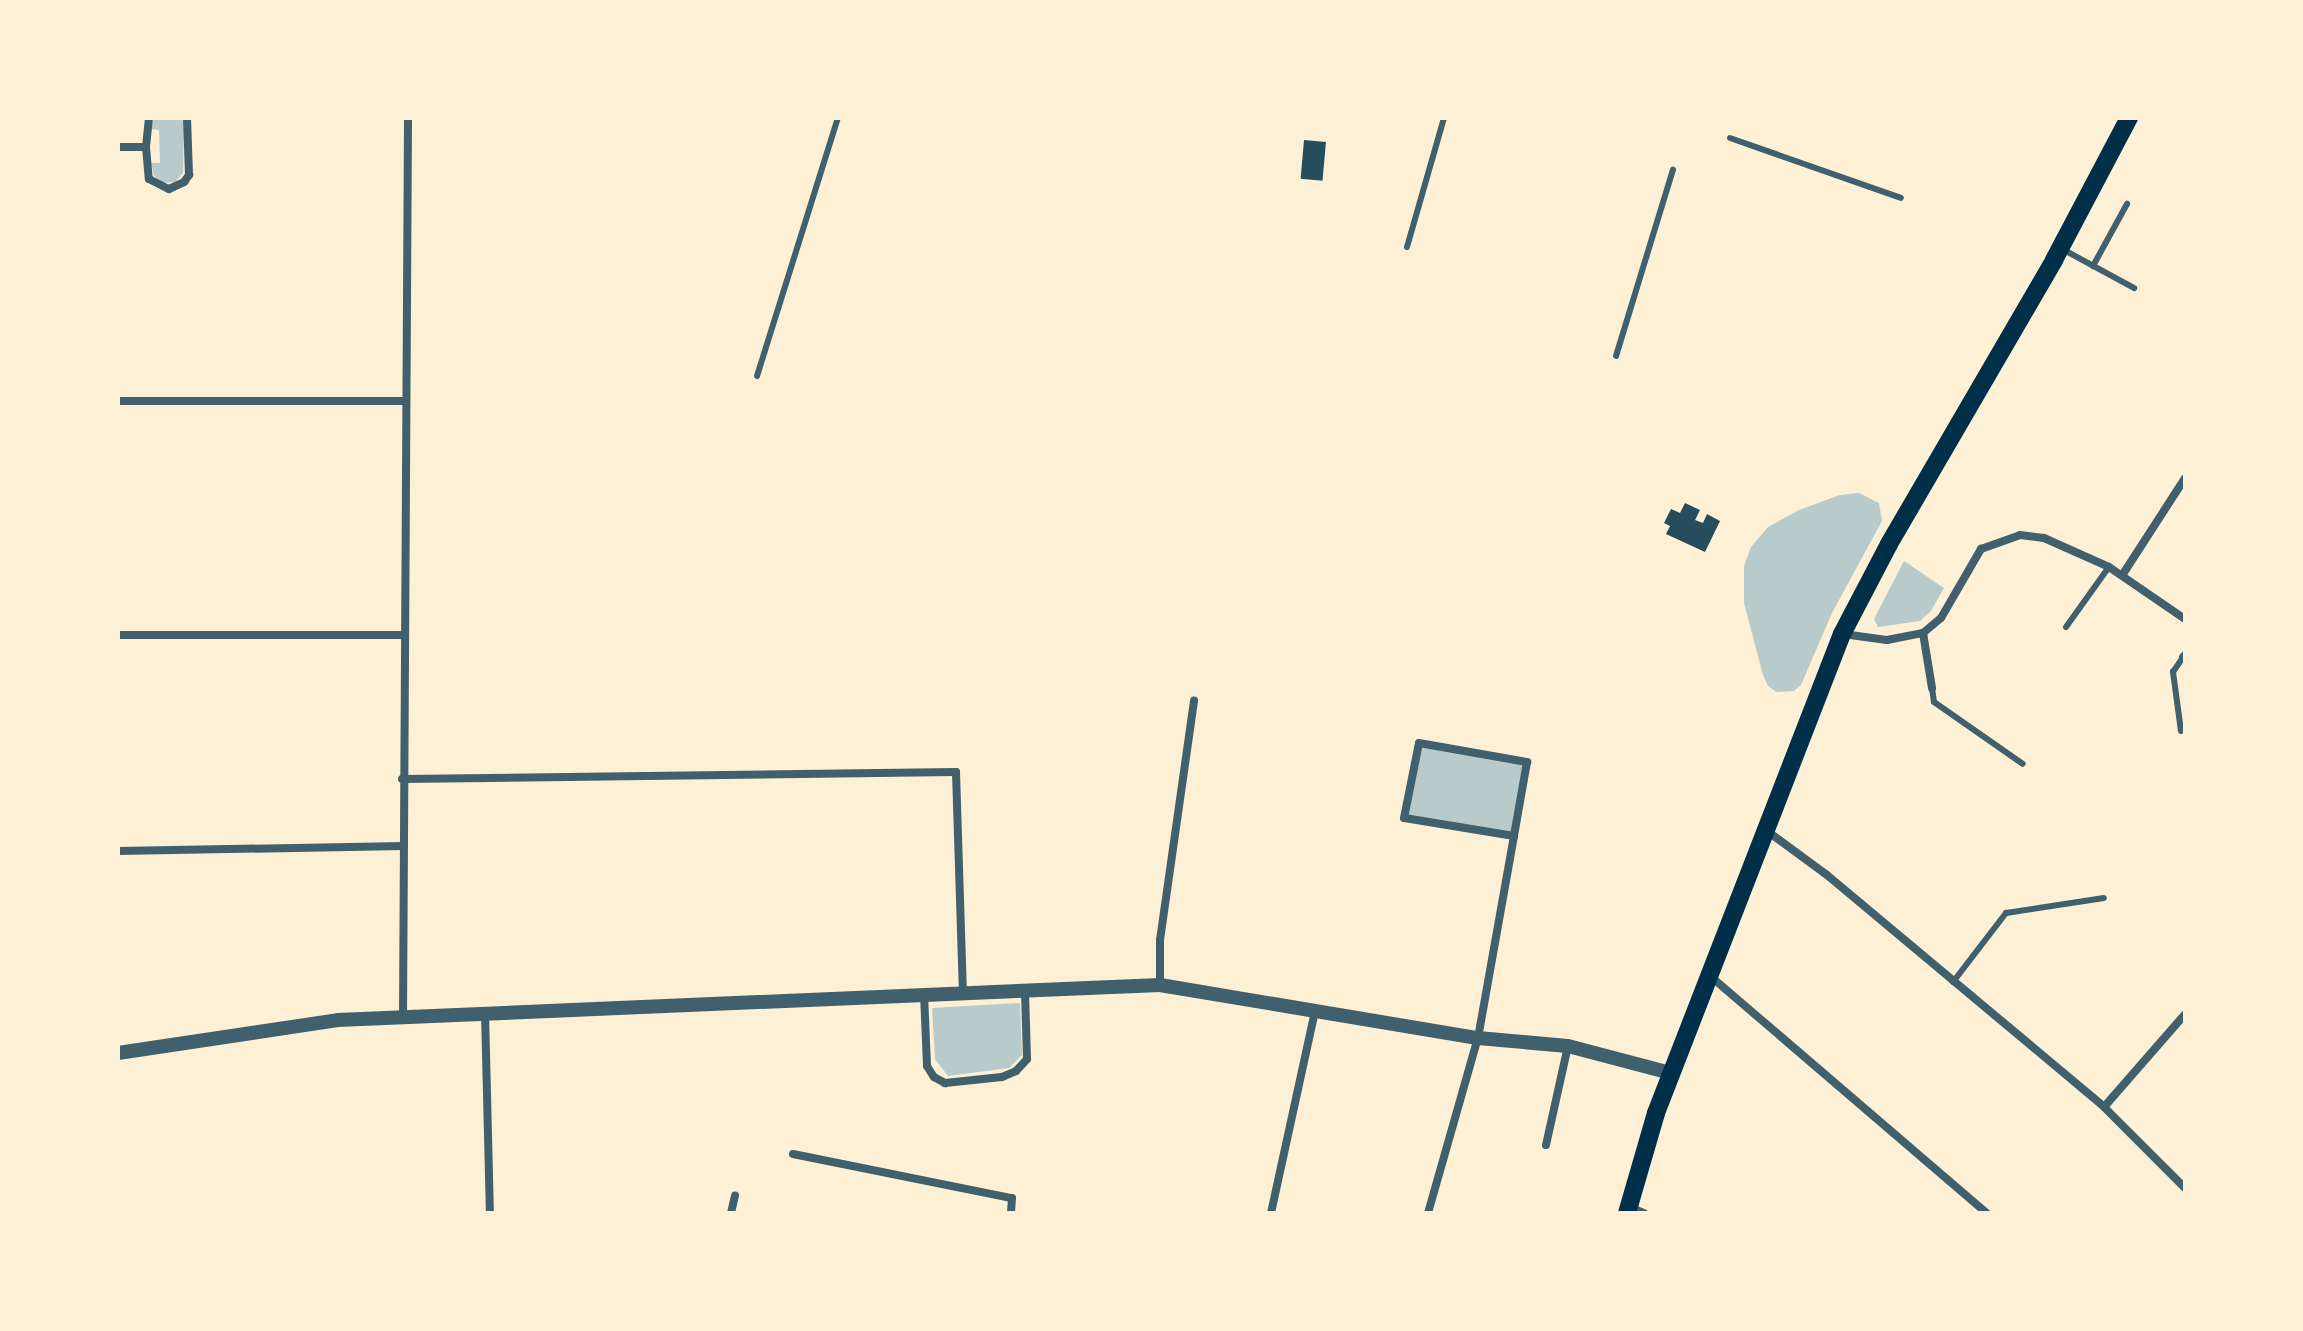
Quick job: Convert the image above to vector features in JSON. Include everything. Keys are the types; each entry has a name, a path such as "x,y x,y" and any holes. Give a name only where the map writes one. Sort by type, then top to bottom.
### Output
{"main road":[{"path":"1633,1211 1671,1073 1842,634 1889,544 2060,249 2129,118"}],"street":[{"path":"149,118 146,168 155,185 169,189 184,182 189,175 187,118"},
{"path":"403,1016 408,118"},
{"path":"118,147 146,147"},
{"path":"118,401 406,401"},
{"path":"2123,574 2185,478"},
{"path":"1842,634 1887,640 1923,633 1941,618 1981,549 2008,537 2044,538 2109,567 2185,619"},
{"path":"1923,633 1932,688"},
{"path":"118,635 405,635"},
{"path":"1160,985 1160,940 1194,700"},
{"path":"1428,1213 1478,1038 1514,836 1527,762 1419,743 1404,818 1514,836"},
{"path":"402,779 956,772 963,994"},
{"path":"1766,830 1827,875 2104,1107 2185,1188"},
{"path":"118,851 404,846"},
{"path":"1709,975 1987,1213"},
{"path":"118,1053 325,1021 485,1011 1160,985 1478,1038 1568,1046 1671,1073"},
{"path":"924,994 927,1066 934,1077 945,1083 1002,1077 1016,1071 1027,1059 1025,990"},
{"path":"1273,1213 1315,1009"},
{"path":"485,1011 490,1213"},
{"path":"2104,1107 2185,1014"},
{"path":"1546,1145 1568,1046"},
{"path":"793,1154 1012,1198 1011,1213"},
{"path":"731,1213 735,1195"}],"lane":[{"path":"757,376 838,118"},
{"path":"1407,247 1444,118"},
{"path":"1730,138 1901,198"},
{"path":"1616,356 1673,169"},
{"path":"2093,266 2127,204"},
{"path":"2060,249 2134,288"},
{"path":"2066,627 2109,567"},
{"path":"2181,731 2173,672 2184,656"},
{"path":"1932,688 1934,702 2023,764"},
{"path":"1953,982 2006,913 2104,898"}],"shaded area":[{"path":"154,118 181,118 184,123 183,173 175,182 163,183 154,176 151,163 160,163 159,130 151,129"},
{"path":"1859,493 1879,503 1882,521 1832,613 1801,685 1794,691 1776,692 1768,686 1763,675 1744,603 1744,566 1751,547 1768,527 1799,510 1840,495"},
{"path":"1904,561 1944,588 1931,611 1920,621 1878,627 1874,619"},
{"path":"1419,743 1527,762 1514,837 1406,818"},
{"path":"1020,1003 1022,1055 1009,1068 948,1076 935,1059 932,1008"}],"building":[{"path":"1304,140 1326,142 1323,181 1301,179"},
{"path":"1685,503 1700,510 1695,520 1703,523 1707,514 1720,521 1705,552 1666,534 1670,526 1664,523 1671,509 1680,513"}]}
